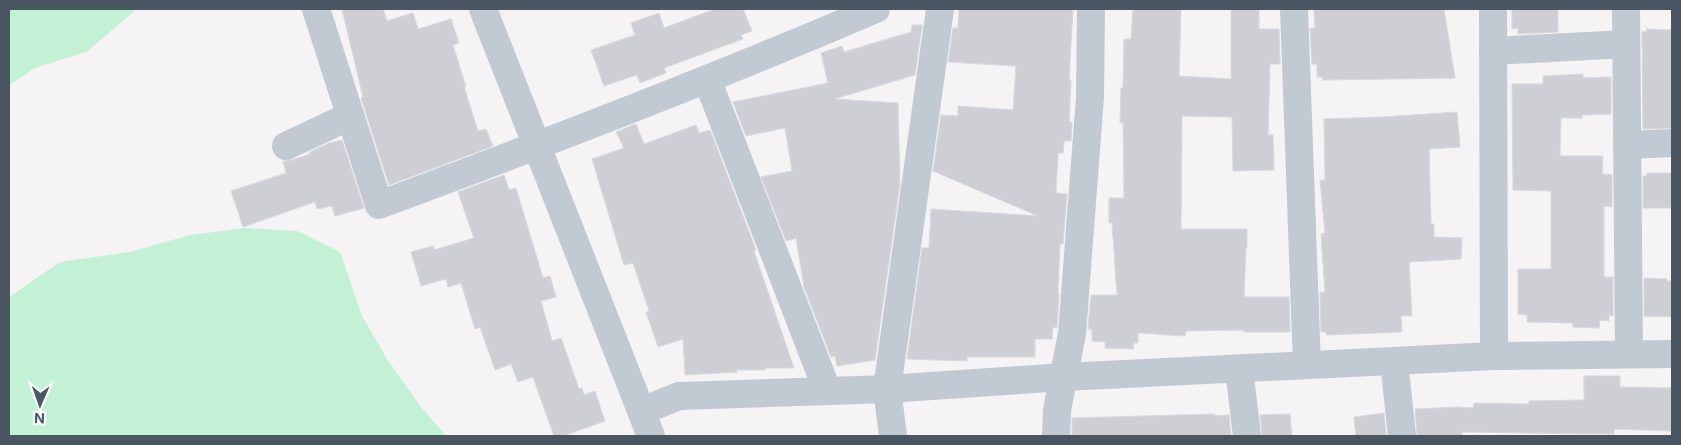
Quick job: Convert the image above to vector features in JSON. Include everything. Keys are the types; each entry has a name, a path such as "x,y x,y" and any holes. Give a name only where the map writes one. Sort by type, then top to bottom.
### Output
{"street":[{"path":"316,9 379,205 538,146 876,9"},
{"path":"483,9 652,436"},
{"path":"893,436 887,389 940,9"},
{"path":"1056,436 1058,410 1072,334 1090,97 1091,9"},
{"path":"1294,9 1307,365"},
{"path":"1492,9 1494,356"},
{"path":"1626,9 1629,353"},
{"path":"1493,51 1626,44"},
{"path":"707,78 827,390"},
{"path":"286,146 350,116"},
{"path":"1627,145 1672,143"},
{"path":"642,411 679,396 887,389 1064,377 1494,356 1672,354"},
{"path":"1394,361 1402,436"},
{"path":"1239,369 1247,436"}],"green space":[{"path":"9,9 137,9 86,52 35,68 9,85"},
{"path":"245,228 297,231 340,252 362,316 387,359 421,407 446,436 9,436 9,297 60,262 130,252 190,235"}],"building":[{"path":"342,9 383,9 387,21 413,13 418,29 451,19 459,43 453,45 478,131 486,129 493,146 389,185 361,98 363,97"},
{"path":"715,9 743,9 752,31 741,35 743,39 664,68 666,73 640,83 637,75 604,86 591,50 635,35 631,23 659,13 664,28"},
{"path":"959,9 1073,9 1069,80 1071,81 1069,122 1072,122 1071,141 1064,141 1063,153 1058,153 1056,193 1067,194 1063,244 1060,244 1057,328 1053,327 1052,339 1035,339 1035,357 967,357 967,361 907,359 922,248 929,248 931,209 1038,216 933,171 941,115 958,116 958,106 1013,110 1016,66 948,62 953,28 958,28"},
{"path":"1133,9 1181,9 1179,76 1231,79 1231,9 1259,9 1259,29 1279,29 1280,64 1270,64 1268,135 1273,135 1274,170 1233,171 1232,117 1182,116 1181,229 1247,229 1244,297 1289,297 1290,332 1244,332 1244,330 1186,331 1185,336 1138,333 1138,343 1134,343 1133,349 1105,348 1105,342 1092,341 1092,329 1088,329 1091,295 1117,295 1112,223 1109,223 1109,198 1124,198 1123,123 1120,123 1121,88 1123,88 1124,39 1131,39"},
{"path":"1314,9 1444,9 1455,78 1322,80 1323,77 1317,77 1317,64 1312,64 1310,28 1315,28"},
{"path":"1512,9 1558,9 1558,32 1518,34 1518,28 1512,29"},
{"path":"912,25 922,25 915,75 834,99 898,103 900,184 875,360 837,366 835,356 831,357 804,287 796,238 786,241 761,177 792,171 785,128 746,136 733,102 828,83 821,53 842,46 844,52 911,32"},
{"path":"1646,29 1672,30 1672,128 1643,129 1642,31 1647,32"},
{"path":"1583,74 1583,78 1611,77 1611,114 1582,115 1582,118 1561,118 1560,156 1603,156 1602,174 1612,175 1612,207 1604,206 1604,277 1613,277 1613,316 1609,315 1609,321 1600,320 1599,328 1573,327 1573,323 1527,322 1527,315 1518,314 1518,269 1551,269 1551,191 1513,190 1512,84 1543,84 1543,76"},
{"path":"1457,112 1460,147 1429,149 1431,224 1434,224 1434,237 1462,238 1461,259 1409,262 1412,316 1401,316 1402,332 1326,335 1326,332 1321,332 1320,292 1325,292 1321,234 1325,233 1320,180 1325,180 1324,119"},
{"path":"636,124 644,144 696,125 699,133 710,130 756,250 754,251 794,368 765,368 765,370 737,370 737,372 685,375 683,339 658,347 646,312 649,311 633,263 624,265 592,159 624,148 616,132"},
{"path":"342,140 364,208 335,216 332,206 317,209 315,202 243,227 231,191 286,173 283,161 310,154 310,152 329,143"},
{"path":"1647,173 1672,173 1672,208 1643,208 1643,176 1647,176"},
{"path":"504,175 509,190 516,188 543,278 550,276 556,297 541,301 552,341 561,338 579,389 582,388 584,395 595,391 605,421 563,436 554,436 533,377 518,382 511,364 495,370 480,327 475,329 461,283 448,287 446,279 421,286 411,252 433,246 434,250 474,238 458,192"},
{"path":"1644,278 1672,281 1672,317 1644,316"},
{"path":"1584,376 1620,376 1620,387 1672,388 1672,431 1614,429 1614,434 1462,432 1462,436 1417,436 1415,409 1473,408 1474,403 1529,404 1529,401 1584,400"},
{"path":"1384,413 1386,436 1356,436 1354,417"},
{"path":"1215,414 1215,416 1229,415 1231,436 1072,436 1072,418"},
{"path":"1290,414 1292,436 1262,436 1260,415"}]}
